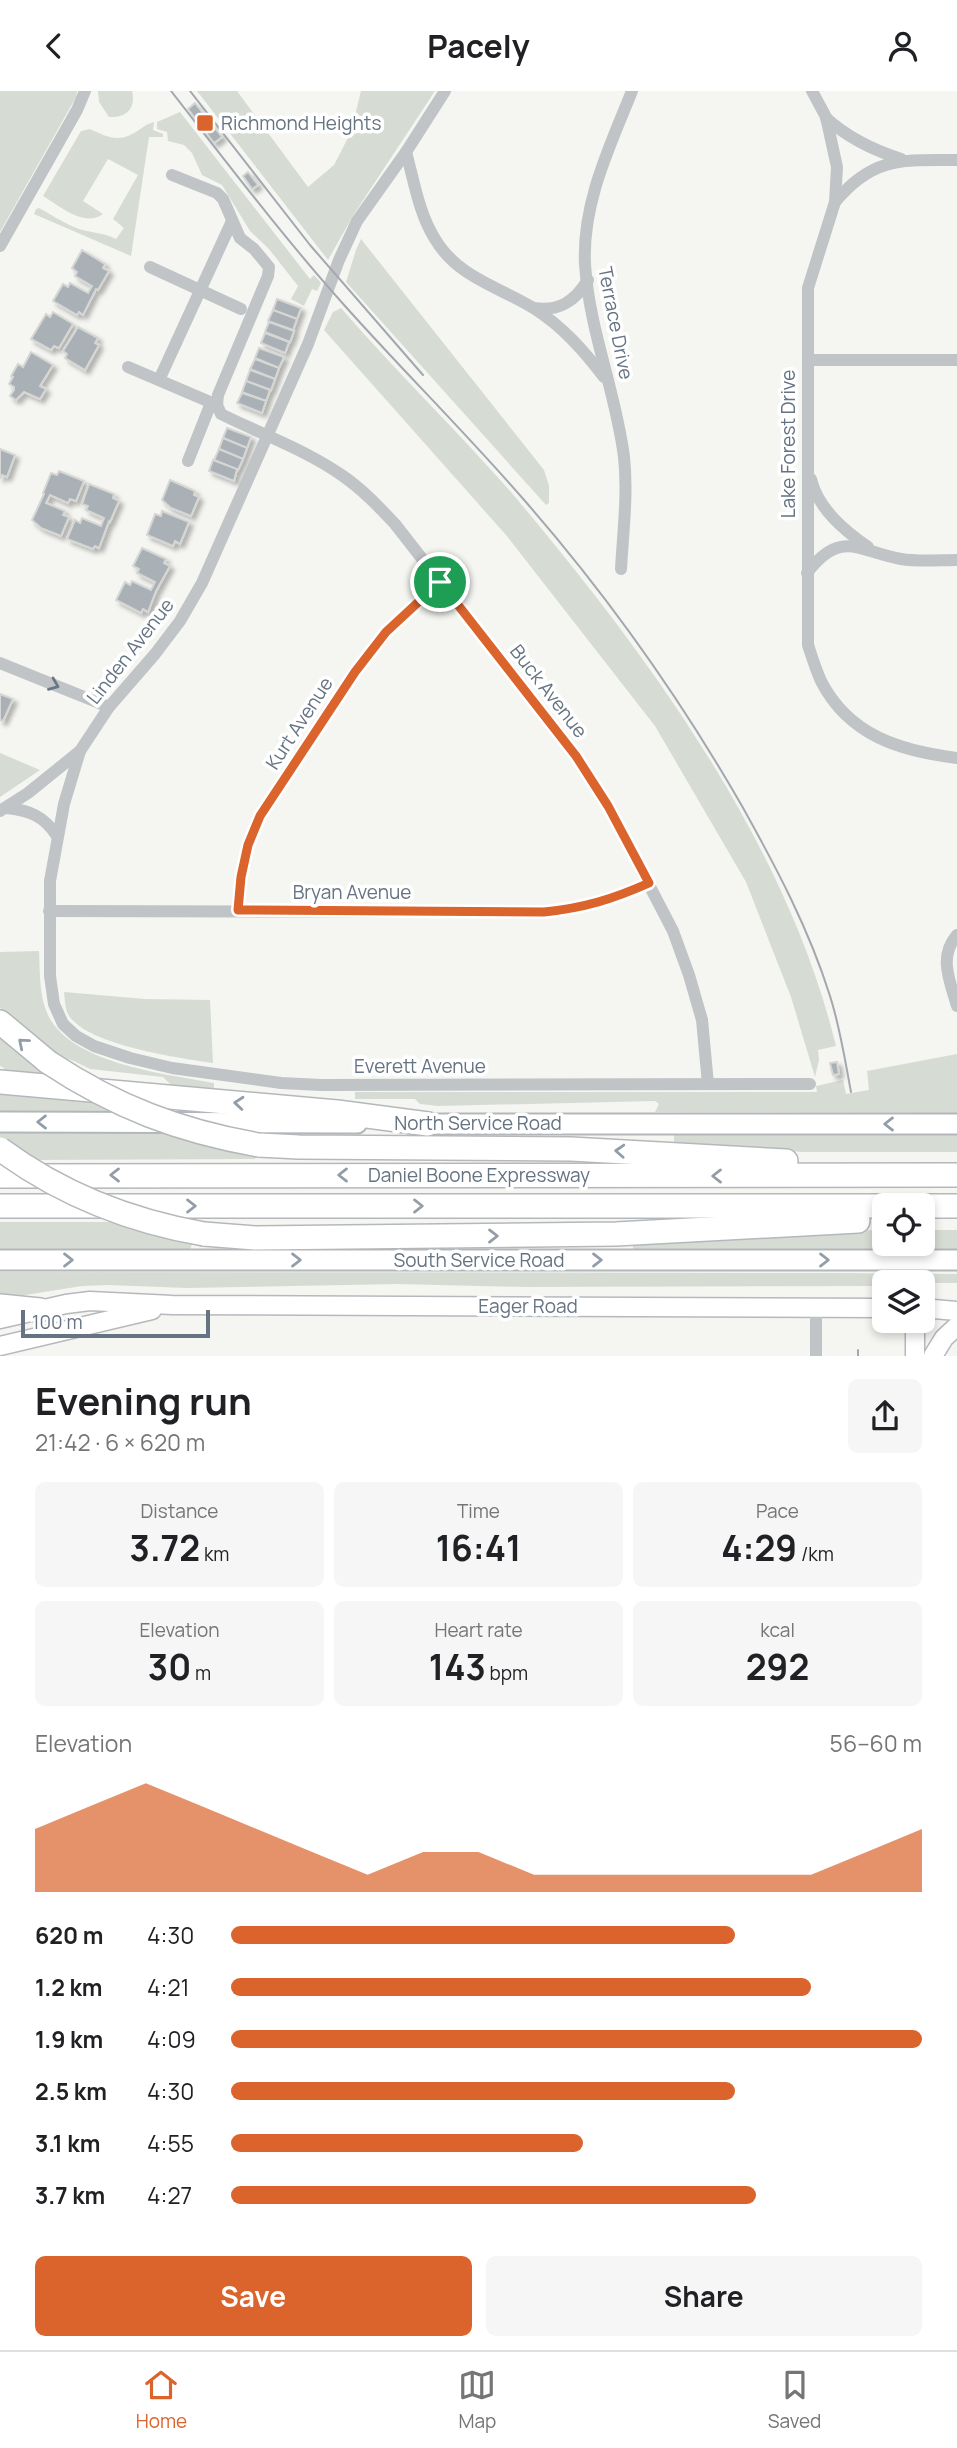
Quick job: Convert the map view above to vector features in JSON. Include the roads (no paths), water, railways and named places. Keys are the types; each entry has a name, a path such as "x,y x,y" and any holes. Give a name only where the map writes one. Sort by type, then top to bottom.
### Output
{"highway":[{"path":"0,1022 48,1062 91,1089 152,1118 260,1145 571,1149 862,1164 957,1174"},
{"path":"0,1082 313,1110 428,1124"},
{"path":"0,1149 49,1181 93,1203 137,1219 204,1234 255,1238 603,1235 872,1220"},
{"name":"Daniel Boone Expressway","path":"0,1176 957,1174"},
{"name":"Daniel Boone Expressway","path":"0,1206 957,1208"},
{"path":"935,1212 957,1208"},
{"path":"0,1306 40,1310"}],"main road":[{"name":"North Service Road","path":"0,1122 957,1124"},
{"name":"South Service Road","path":"0,1260 957,1260"},
{"name":"Eager Road","path":"0,1319 90,1301 172,1305 872,1308"},
{"name":"Eager Road","path":"0,1346 172,1305"},
{"path":"935,1307 957,1305"},
{"path":"935,1309 957,1311"},
{"path":"933,1356 957,1326"},
{"path":"915,1333 915,1356"}],"street":[{"path":"0,246 78,110 85,91"},
{"name":"Linden Avenue","path":"54,1004 50,976 50,881 64,804 80,751 109,707 180,621 197,593 308,344 339,260 357,221 445,91"},
{"name":"Terrace Drive","path":"621,569 625,505 624,459 617,415 606,380 585,263 594,191 632,91"},
{"name":"Lake Forest Drive","path":"812,91 825,117 837,167 835,202 808,288 808,645 822,682 855,724 886,743 917,752 957,758"},
{"path":"825,117 853,139 882,153 907,160"},
{"path":"406,152 425,219 435,240 452,262 477,280 534,308 557,325 584,352 606,380"},
{"path":"835,202 849,185 885,164 907,160 957,160"},
{"path":"172,175 217,193 223,199 240,238 269,267 268,276 188,461"},
{"path":"159,380 232,221"},
{"path":"149,267 241,309"},
{"path":"534,308 561,308 575,298 588,280"},
{"path":"808,360 957,360"},
{"name":"Buck Avenue","path":"128,367 214,404 220,414 313,458 343,476 367,495 396,524 576,756 608,806 673,931 689,975 702,1020 708,1084"},
{"path":"807,461 813,486 822,504 849,534 871,549"},
{"path":"807,573 816,561 841,547 852,546 901,559 957,560"},
{"name":"Kurt Avenue","path":"238,910 248,845 260,816 355,672 386,632 440,582"},
{"path":"0,663 109,707"},
{"path":"3,809 28,793 80,751"},
{"path":"3,809 35,813 57,836"},
{"name":"Bryan Avenue","path":"49,911 544,912 578,909 600,903 649,883"},
{"path":"957,935 948,946 946,965 957,1006"},
{"name":"Everett Avenue","path":"54,1004 63,1024 76,1036 94,1046 172,1068 245,1079 321,1085 810,1084"},
{"path":"816,1307 816,1356"}],"tram line":[{"path":"171,91 322,280 503,476 555,537 613,610 668,687 742,806 802,923 834,1008 851,1092"},
{"path":"190,91 310,245 423,375"},
{"path":"858,1350 858,1356"}],"place":[{"name":"Richmond Heights","path":"205,123"}]}
